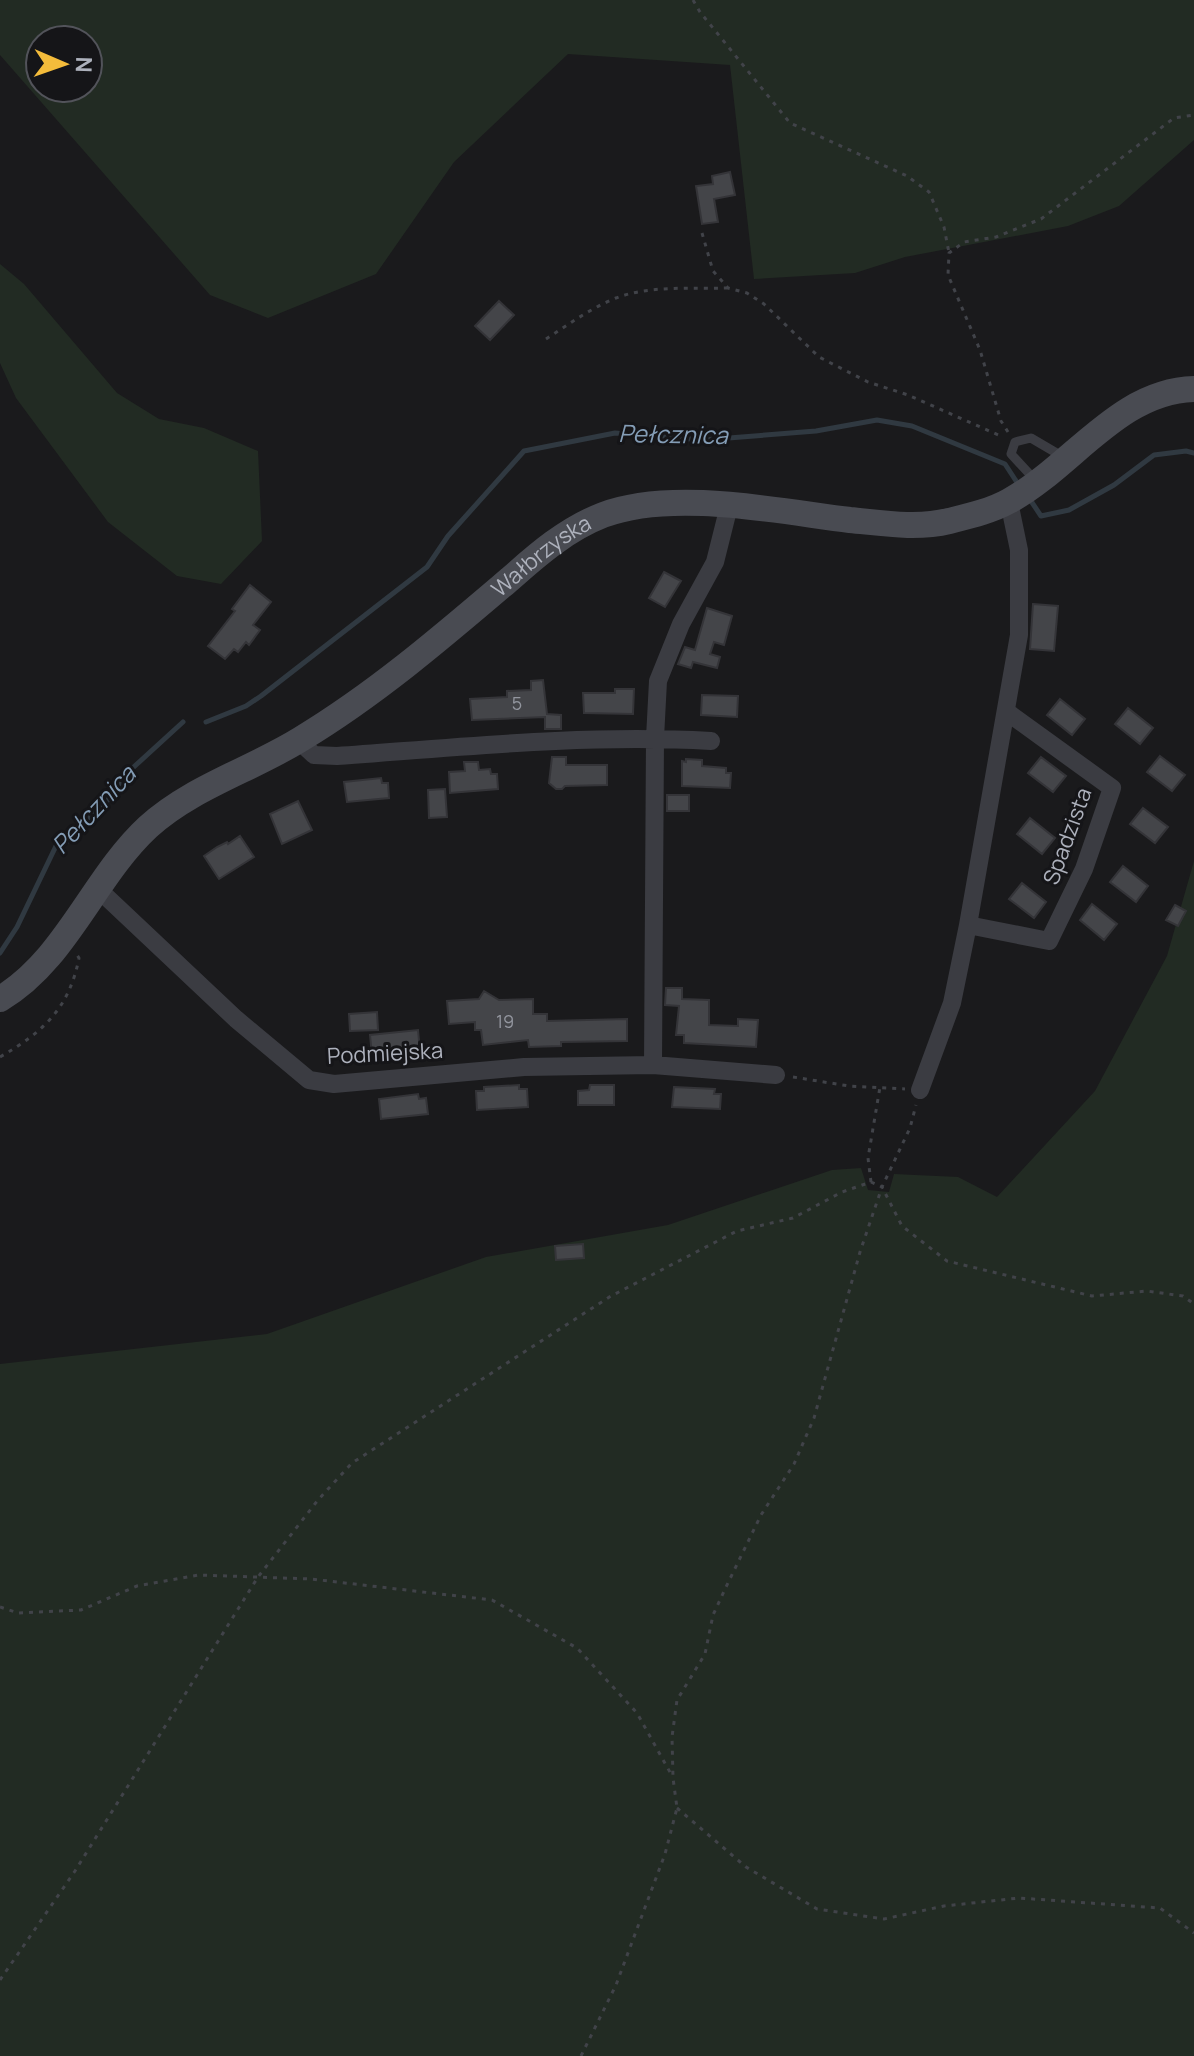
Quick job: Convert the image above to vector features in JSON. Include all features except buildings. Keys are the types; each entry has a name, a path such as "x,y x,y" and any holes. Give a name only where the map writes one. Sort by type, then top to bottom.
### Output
{"main road":[{"name":"Wałbrzyska","path":"0,999 39,967 121,857 148,827 187,798 299,741 366,697 434,644 550,545 578,527 602,515 644,505 729,506 897,525 945,522 1024,492 1141,402 1178,389 1194,389"}],"street":[{"path":"920,1090 952,1003 1007,712 1019,635 1019,550 1024,492"},
{"path":"653,1065 658,681 681,624 715,562 729,506"},
{"name":"Spadzista","path":"968,925 1049,941 1084,869 1112,788 1007,712"},
{"path":"299,741 314,755 337,756 547,740 655,738 711,741"},
{"name":"Podmiejska","path":"97,888 236,1019 309,1080 334,1084 524,1067 653,1065 776,1075"}],"lane":[{"path":"1024,492 1011,454 1015,442 1031,438 1068,460"}],"path":[{"path":"693,0 790,123 907,176 929,192 944,227 949,253 948,275 980,350 1001,421 1015,442"},
{"path":"949,253 964,242 996,237 1041,219 1174,118 1194,115"},
{"path":"702,233 713,271 728,288"},
{"path":"546,339 577,318 619,297 666,289 728,288 747,293 764,304 819,357 868,382 908,395 1015,442"},
{"path":"0,1057 45,1026 64,1004 79,958 65,935"},
{"path":"581,2056 622,1970 665,1854 677,1808 672,1737 677,1700 705,1654 713,1615 731,1575 761,1515 794,1464 814,1418 833,1342 882,1187 910,1128 920,1090 776,1075"},
{"path":"871,1182 868,1158 880,1087"},
{"path":"0,1980 75,1871 258,1577 318,1500 352,1463 611,1296 737,1231 793,1218 842,1192 871,1182 882,1187 902,1226 947,1261 1092,1296 1147,1291 1183,1296 1194,1304"},
{"path":"0,1607 18,1613 81,1610 137,1586 199,1575 311,1579 492,1600 577,1648 637,1713 673,1778"},
{"path":"677,1808 746,1867 817,1909 884,1919 944,1906 1019,1898 1160,1908 1194,1933"}],"shaded area":[{"path":"0,0 1194,0 1194,140 1119,206 1068,226 905,257 855,273 754,279 730,65 568,54 454,162 376,274 268,318 210,295 43,104 104,104 104,24 24,24 24,82 0,55"},
{"path":"0,264 24,284 117,393 159,419 204,428 258,451 262,541 221,584 177,576 108,522 16,398 0,363"},
{"path":"1194,861 1194,2056 0,2056 0,1364 267,1334 486,1257 668,1225 832,1170 861,1168 868,1190 889,1192 894,1174 958,1177 997,1197 1095,1091 1167,956"}],"waterway":[{"name":"Pełcznica","path":"206,722 246,706 261,696 427,567 448,536 524,451 615,433 703,440 816,431 877,420 912,426 1005,464 1018,484"},
{"name":"Pełcznica","path":"1029,498 1041,516 1069,510 1114,485 1154,455 1194,453"},
{"name":"Pełcznica","path":"0,953 17,927 56,846 73,839 91,815 108,800 125,775 183,722"}]}
